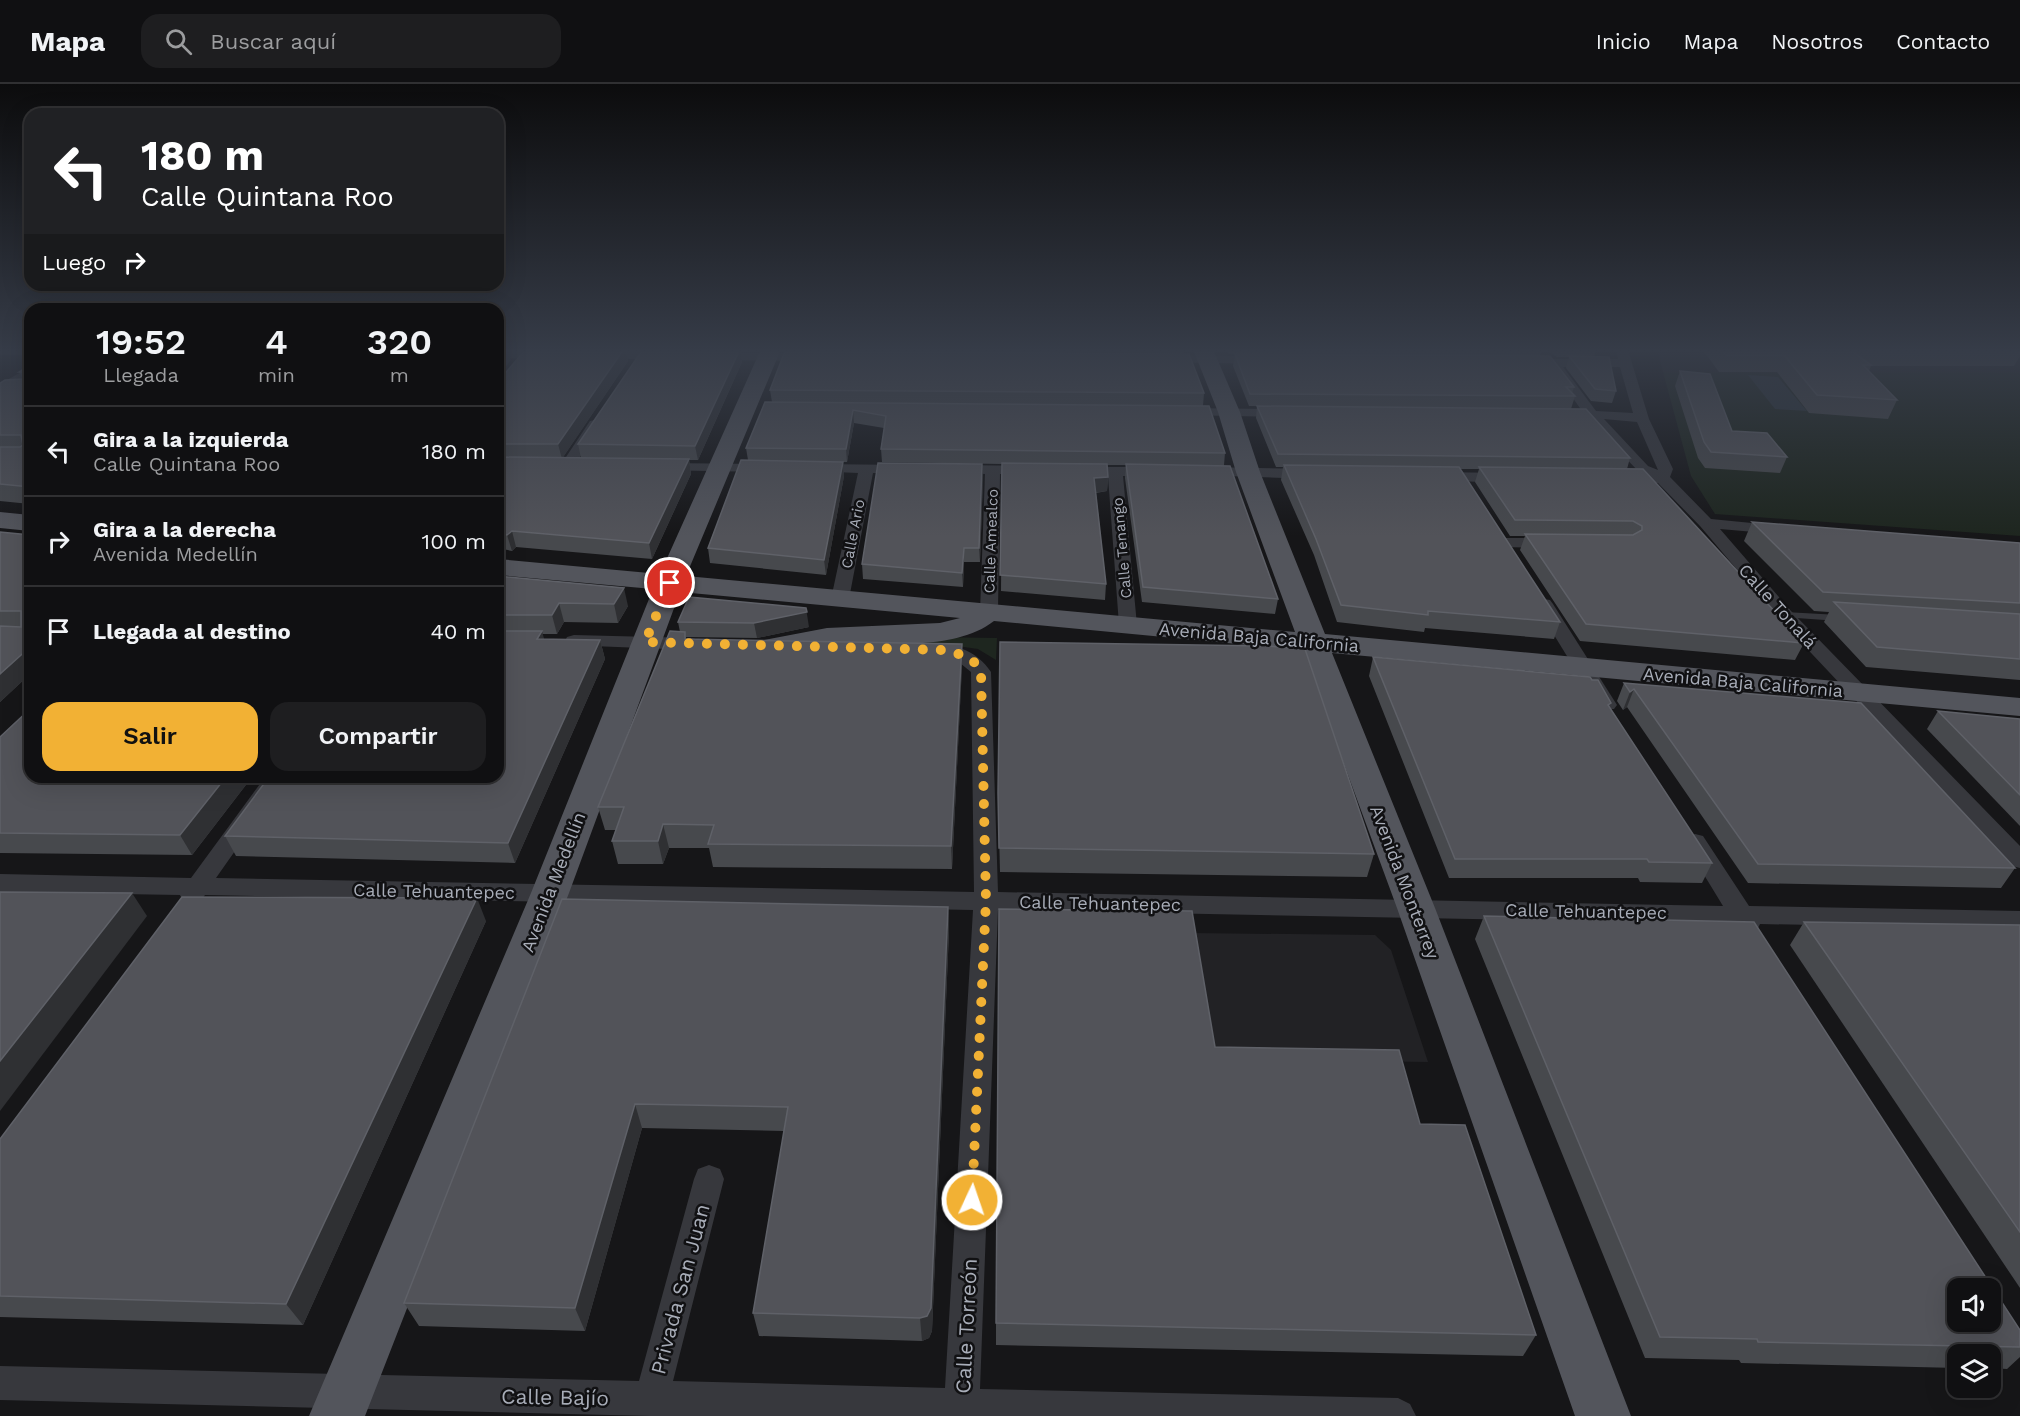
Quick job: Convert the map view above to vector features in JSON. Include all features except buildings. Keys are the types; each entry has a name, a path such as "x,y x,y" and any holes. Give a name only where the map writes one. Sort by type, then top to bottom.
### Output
{"main road":[{"name":"Avenida Medellín","path":"342,1404 550,893 645,642 718,468 748,411"},
{"name":"Avenida Monterrey","path":"1229,412 1248,472 1416,908 1603,1416"},
{"path":"0,519 24,522"},
{"name":"Avenida Baja California","path":"504,568 2020,707"},
{"path":"762,645 827,637 940,632 966,627 989,612"}],"street":[{"name":"Calle Tonalá","path":"1589,411 1643,469 1662,478 1857,692 2020,860"},
{"path":"1603,478 1662,478 1666,469 1640,411"},
{"path":"1170,412 1299,413"},
{"path":"1545,415 1618,415 1642,418"},
{"path":"591,466 562,466 601,416"},
{"path":"648,467 775,468"},
{"path":"798,468 1049,471"},
{"name":"Calle Ario","path":"840,599 866,468"},
{"name":"Calle Amealco","path":"989,612 993,470"},
{"path":"1071,471 1170,472"},
{"name":"Calle Tenango","path":"1115,471 1128,625"},
{"path":"1193,472 1331,474"},
{"path":"1425,477 1467,487 1520,478"},
{"path":"1706,524 1799,531"},
{"path":"1560,543 1511,553 1585,667 1619,725"},
{"path":"557,641 715,644"},
{"name":"Calle Torreón","path":"762,645 941,650 962,654 975,662 981,672 986,901 962,1411"},
{"path":"177,915 272,783"},
{"path":"1681,822 1761,944"},
{"name":"Calle Tehuantepec","path":"0,883 2020,920"},
{"name":"Privada San Juan","path":"651,1399 709,1179"},
{"name":"Calle Bajío","path":"0,1383 342,1404 651,1399 962,1411 1398,1416"}],"lane":[{"path":"1785,615 1852,619"}],"shaded area":[{"path":"1674,411 2020,411 2020,536 1715,514 1691,476"},
{"path":"843,638 997,638 996,660 978,649"},
{"path":"1189,933 1375,935 1391,950 1428,1062 1209,1059"}],"route":[{"path":"670,583 645,642 941,650 962,654 975,662 981,672 986,901 972,1200"}]}
